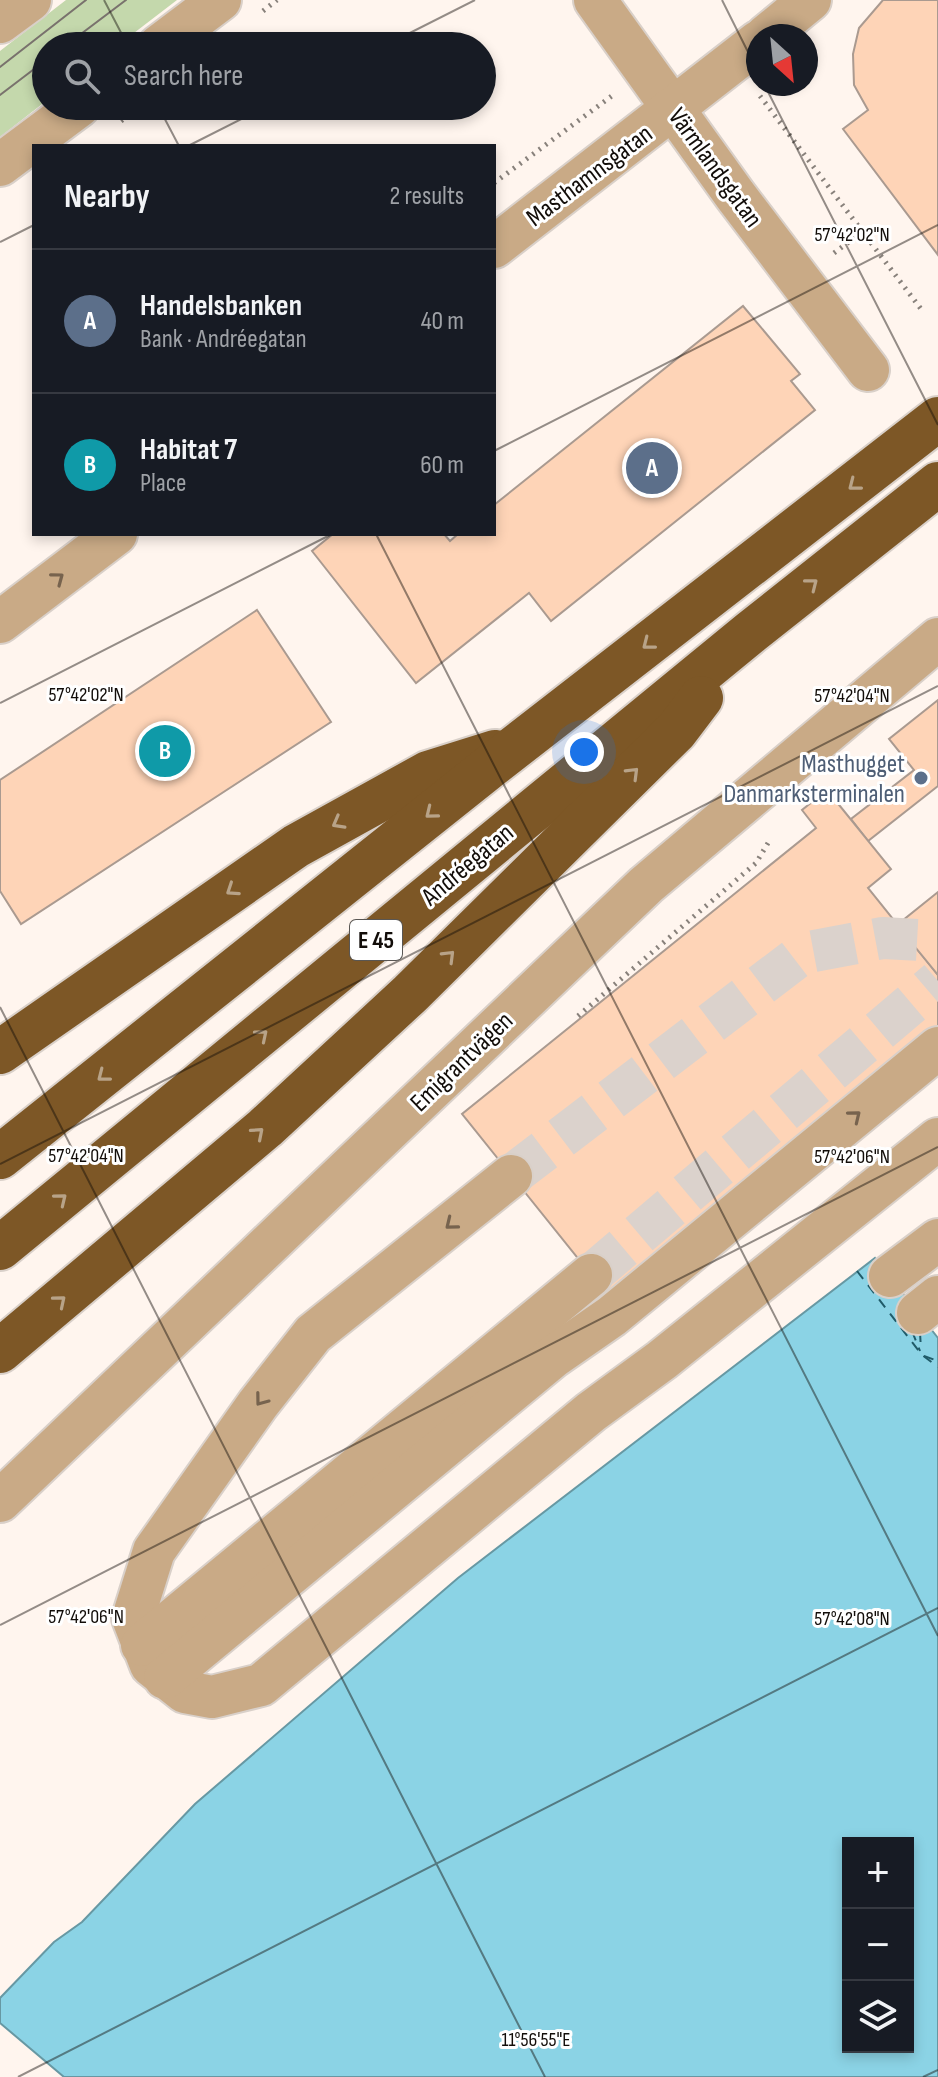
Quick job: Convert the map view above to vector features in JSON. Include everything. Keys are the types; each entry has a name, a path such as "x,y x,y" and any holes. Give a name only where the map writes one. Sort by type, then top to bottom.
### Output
{"highway":[{"name":"E 45","path":"0,1157 520,744 938,419"},
{"name":"Andréegatan","path":"0,1248 751,632 938,484"},
{"path":"0,1351 265,1128 410,994 676,731 751,632"},
{"path":"0,1052 296,846 428,773 520,744"}],"street":[{"path":"0,22 30,0"},
{"path":"178,32 220,0"},
{"name":"Värmlandsgatan","path":"595,0 744,207 868,370"},
{"name":"Masthamnsgatan","path":"780,24 810,0"},
{"name":"Masthamnsgatan","path":"496,245 746,52"},
{"path":"0,165 60,120"},
{"path":"0,622 113,536"},
{"name":"Emigrantvägen","path":"0,1501 646,885 938,639"},
{"path":"171,1675 553,1357 612,1316 938,1048"},
{"path":"171,1675 563,1379 938,1085"},
{"path":"171,1675 572,1400 938,1116"},
{"path":"511,1176 313,1334 258,1404 154,1551 133,1618 171,1675 261,1685 591,1412 662,1360 938,1139"},
{"path":"890,1276 938,1240"},
{"path":"171,1675 597,1282"}],"path":[{"path":"785,96 921,309"}],"green space":[{"path":"66,0 177,0 135,32 32,32 32,112 0,137 0,51"}],"water":[{"path":"875,1258 938,1338 938,2077 64,2077 0,2023 0,1998 54,1942 82,1922 195,1804 458,1578"}],"building":[{"path":"883,0 938,0 938,255 843,129 868,110 854,85 853,54 859,28"},
{"path":"743,306 800,374 791,381 815,410 551,621 529,593 416,683 312,551 331,536 446,536 450,541 456,536 496,536 496,503"},
{"path":"257,610 331,722 21,924 0,891 0,780"},
{"name":"Masthugget Danmarksterminalen","path":"938,700 938,786 868,841 851,819 914,770 889,739"},
{"path":"827,790 891,869 868,888 938,975 938,1031 609,1297 462,1114 816,828 802,810"},
{"path":"938,892 938,975 897,925"}],"ferry route":[{"path":"857,1271 922,1355 938,1367"},
{"path":"912,1331 920,1351"},
{"path":"920,1332 921,1350"},
{"path":"924,1356 938,1361"}],"tunnel":[{"path":"511,1176 803,953 883,938 938,941"},
{"path":"591,1275 938,981"}],"tram line":[{"path":"45,32 86,0"},
{"path":"84,32 126,0"},
{"path":"0,67 32,42"},
{"path":"0,95 32,71"}],"place":[{"name":"Handelsbanken","path":"652,468"},
{"name":"Habitat 7","path":"165,751"},
{"name":"Masthugget Danmarksterminalen","path":"921,778"}]}
